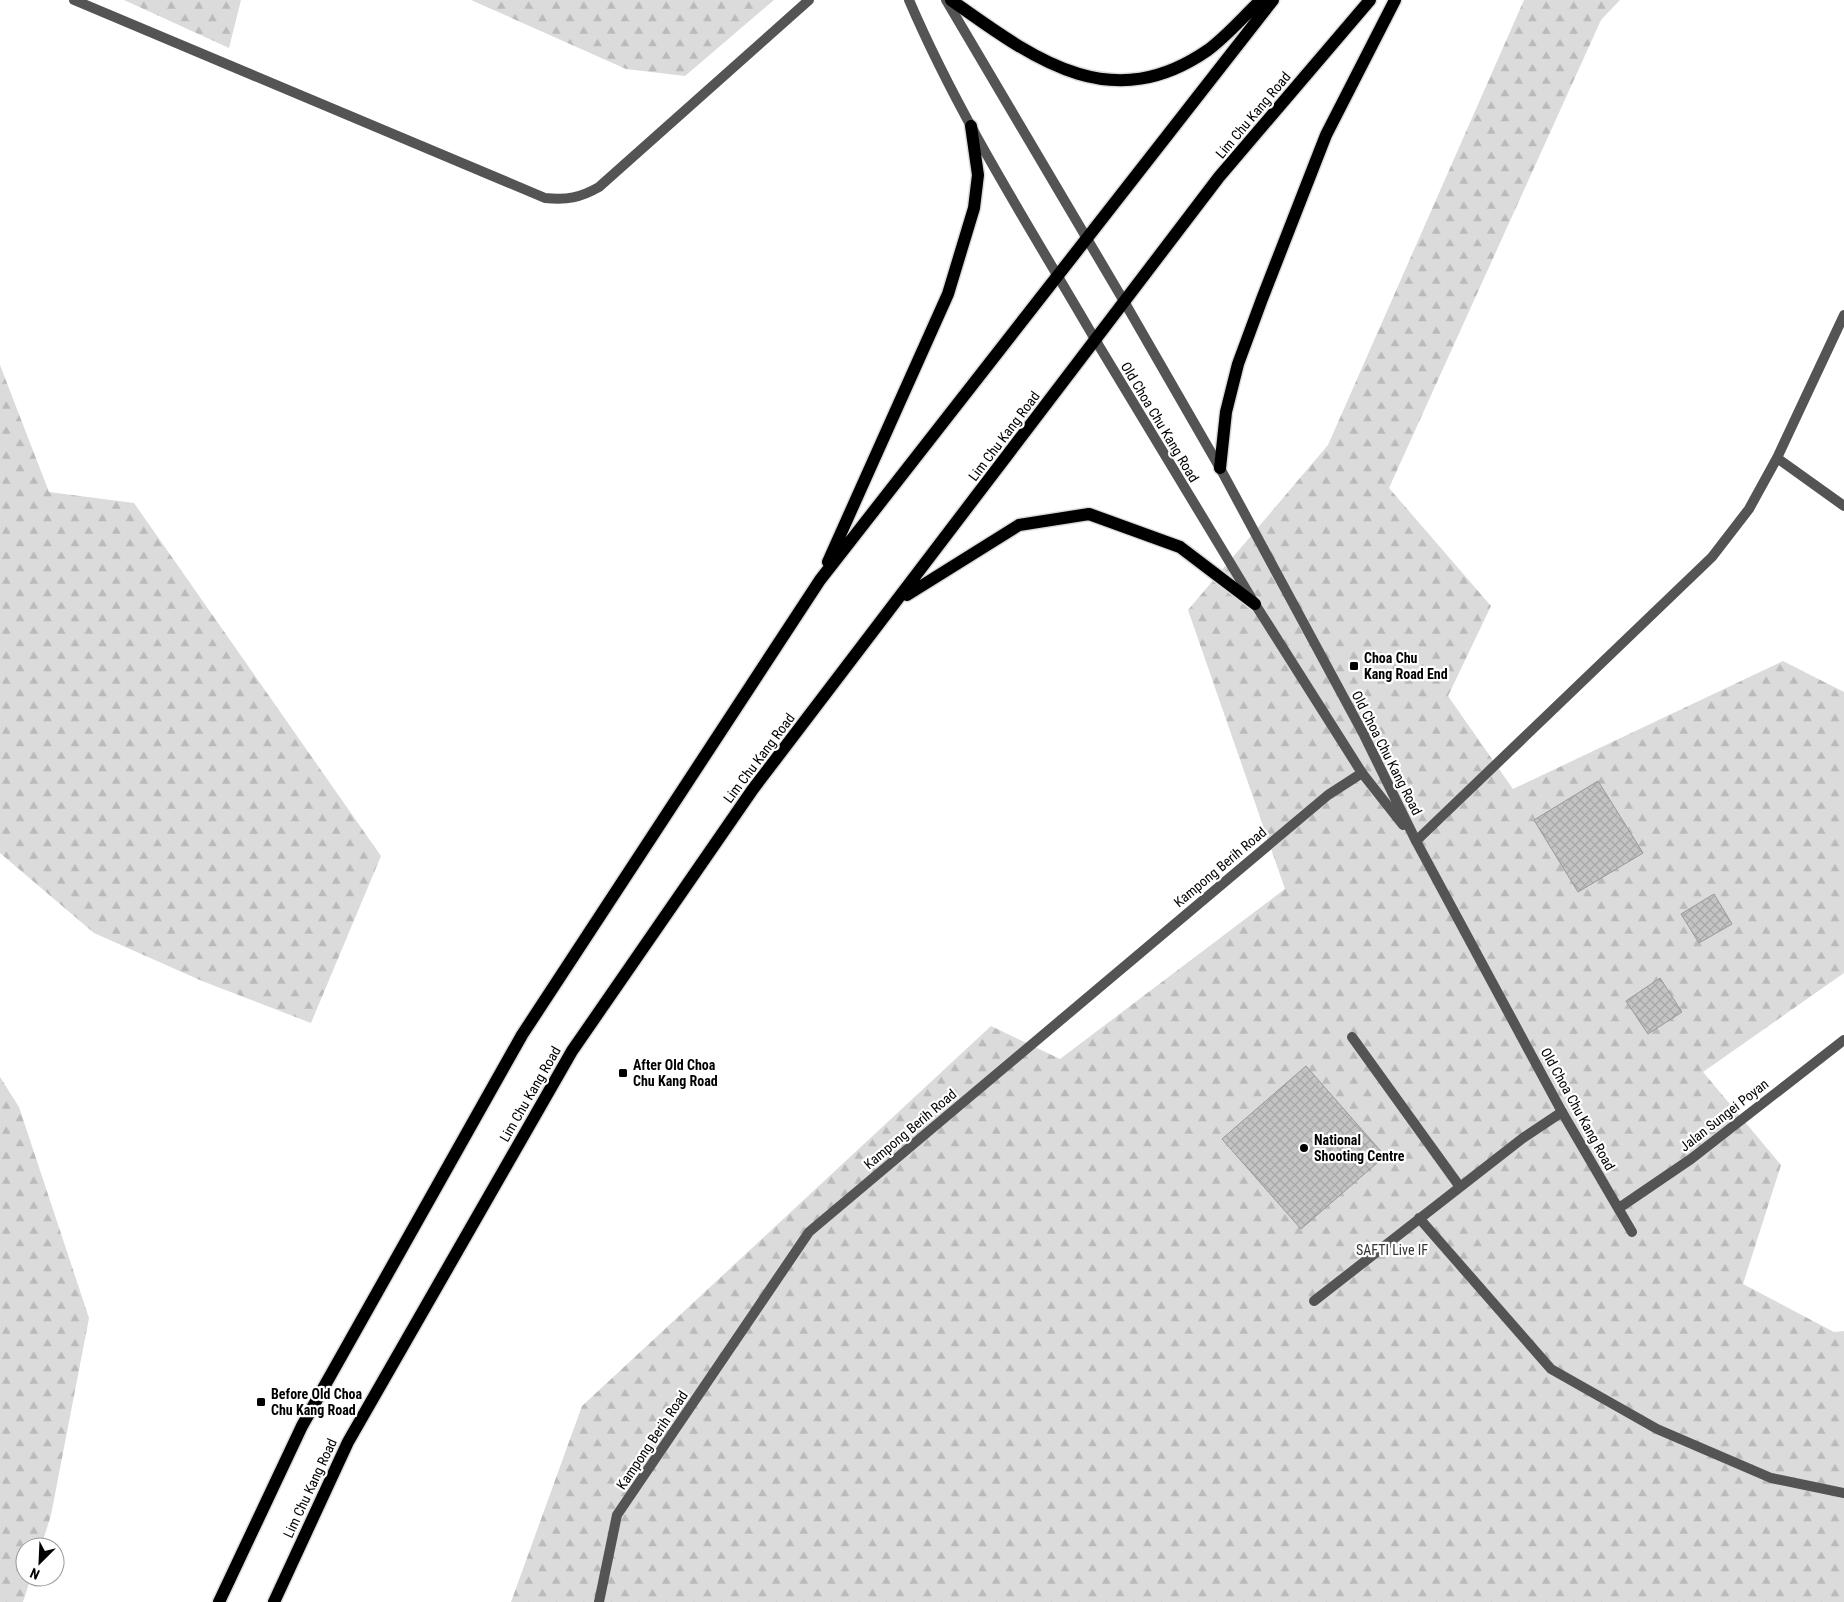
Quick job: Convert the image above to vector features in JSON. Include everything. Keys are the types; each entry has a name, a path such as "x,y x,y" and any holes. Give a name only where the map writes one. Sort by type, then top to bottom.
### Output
{"main road":[{"path":"951,0 1021,50 1066,70 1108,81 1151,78 1178,67 1209,49 1260,0"},
{"path":"219,1602 302,1426 522,1035 820,580 1273,0"},
{"name":"Lim Chu Kang Road","path":"274,1602 348,1442 572,1051 753,789 1125,303 1219,177 1370,0"},
{"path":"1220,468 1226,412 1238,364 1262,299 1326,135 1395,0"},
{"path":"820,580 948,294 974,208 978,175 971,126"},
{"path":"898,600 1019,525 1089,514 1180,547 1255,604"}],"street":[{"path":"74,0 545,198 564,200 582,197 599,187 809,0"},
{"name":"Old Choa Chu Kang Road","path":"909,0 924,34 971,126 1096,340 1255,604 1362,773 1416,841"},
{"name":"Old Choa Chu Kang Road","path":"946,0 1088,238 1220,468 1364,735 1416,841 1562,1112 1632,1232"},
{"path":"1416,841 1712,557 1749,509 1777,458 1844,315"},
{"path":"1777,458 1844,506"},
{"name":"Kampong Berih Road","path":"599,1602 617,1516 809,1232 1328,794 1362,773"},
{"path":"1352,1037 1460,1187"},
{"name":"Jalan Sungei Poyan","path":"1618,1208 1691,1159 1844,1040"},
{"path":"1314,1300 1523,1138 1562,1112"},
{"path":"1419,1218 1551,1370 1657,1429 1771,1478 1844,1494"}],"green space":[{"path":"124,0 241,0 229,48"},
{"path":"471,0 774,0 685,76 626,69"},
{"name":"SAFTI Live IF","path":"1524,0 1620,0 1601,20 1389,488 1491,606 1448,696 1513,789 1783,661 1844,692 1844,973 1703,1072 1781,1165 1743,1284 1834,1332 1844,1331 1844,1602 511,1602 582,1406 991,1026 1060,1059 1285,889 1188,610 1328,445"},
{"path":"0,365 49,492 134,503 381,856 311,1023 202,981 94,933 0,853"},
{"path":"0,1077 19,1107 89,1318 51,1515 44,1537 15,1537 15,1587 28,1587 23,1602 0,1602"}],"building":[{"path":"1598,781 1643,853 1578,892 1534,820"},
{"path":"1714,894 1732,924 1699,943 1681,914"},
{"path":"1660,978 1682,1012 1648,1034 1626,1001"},
{"name":"National Shooting Centre","path":"1306,1066 1385,1156 1301,1229 1222,1139"}],"place":[{"name":"Choa Chu Kang Road End","path":"1354,666"},
{"name":"After Old Choa Chu Kang Road","path":"623,1073"},
{"name":"National Shooting Centre","path":"1304,1148"},
{"name":"Before Old Choa Chu Kang Road","path":"261,1402"}]}
